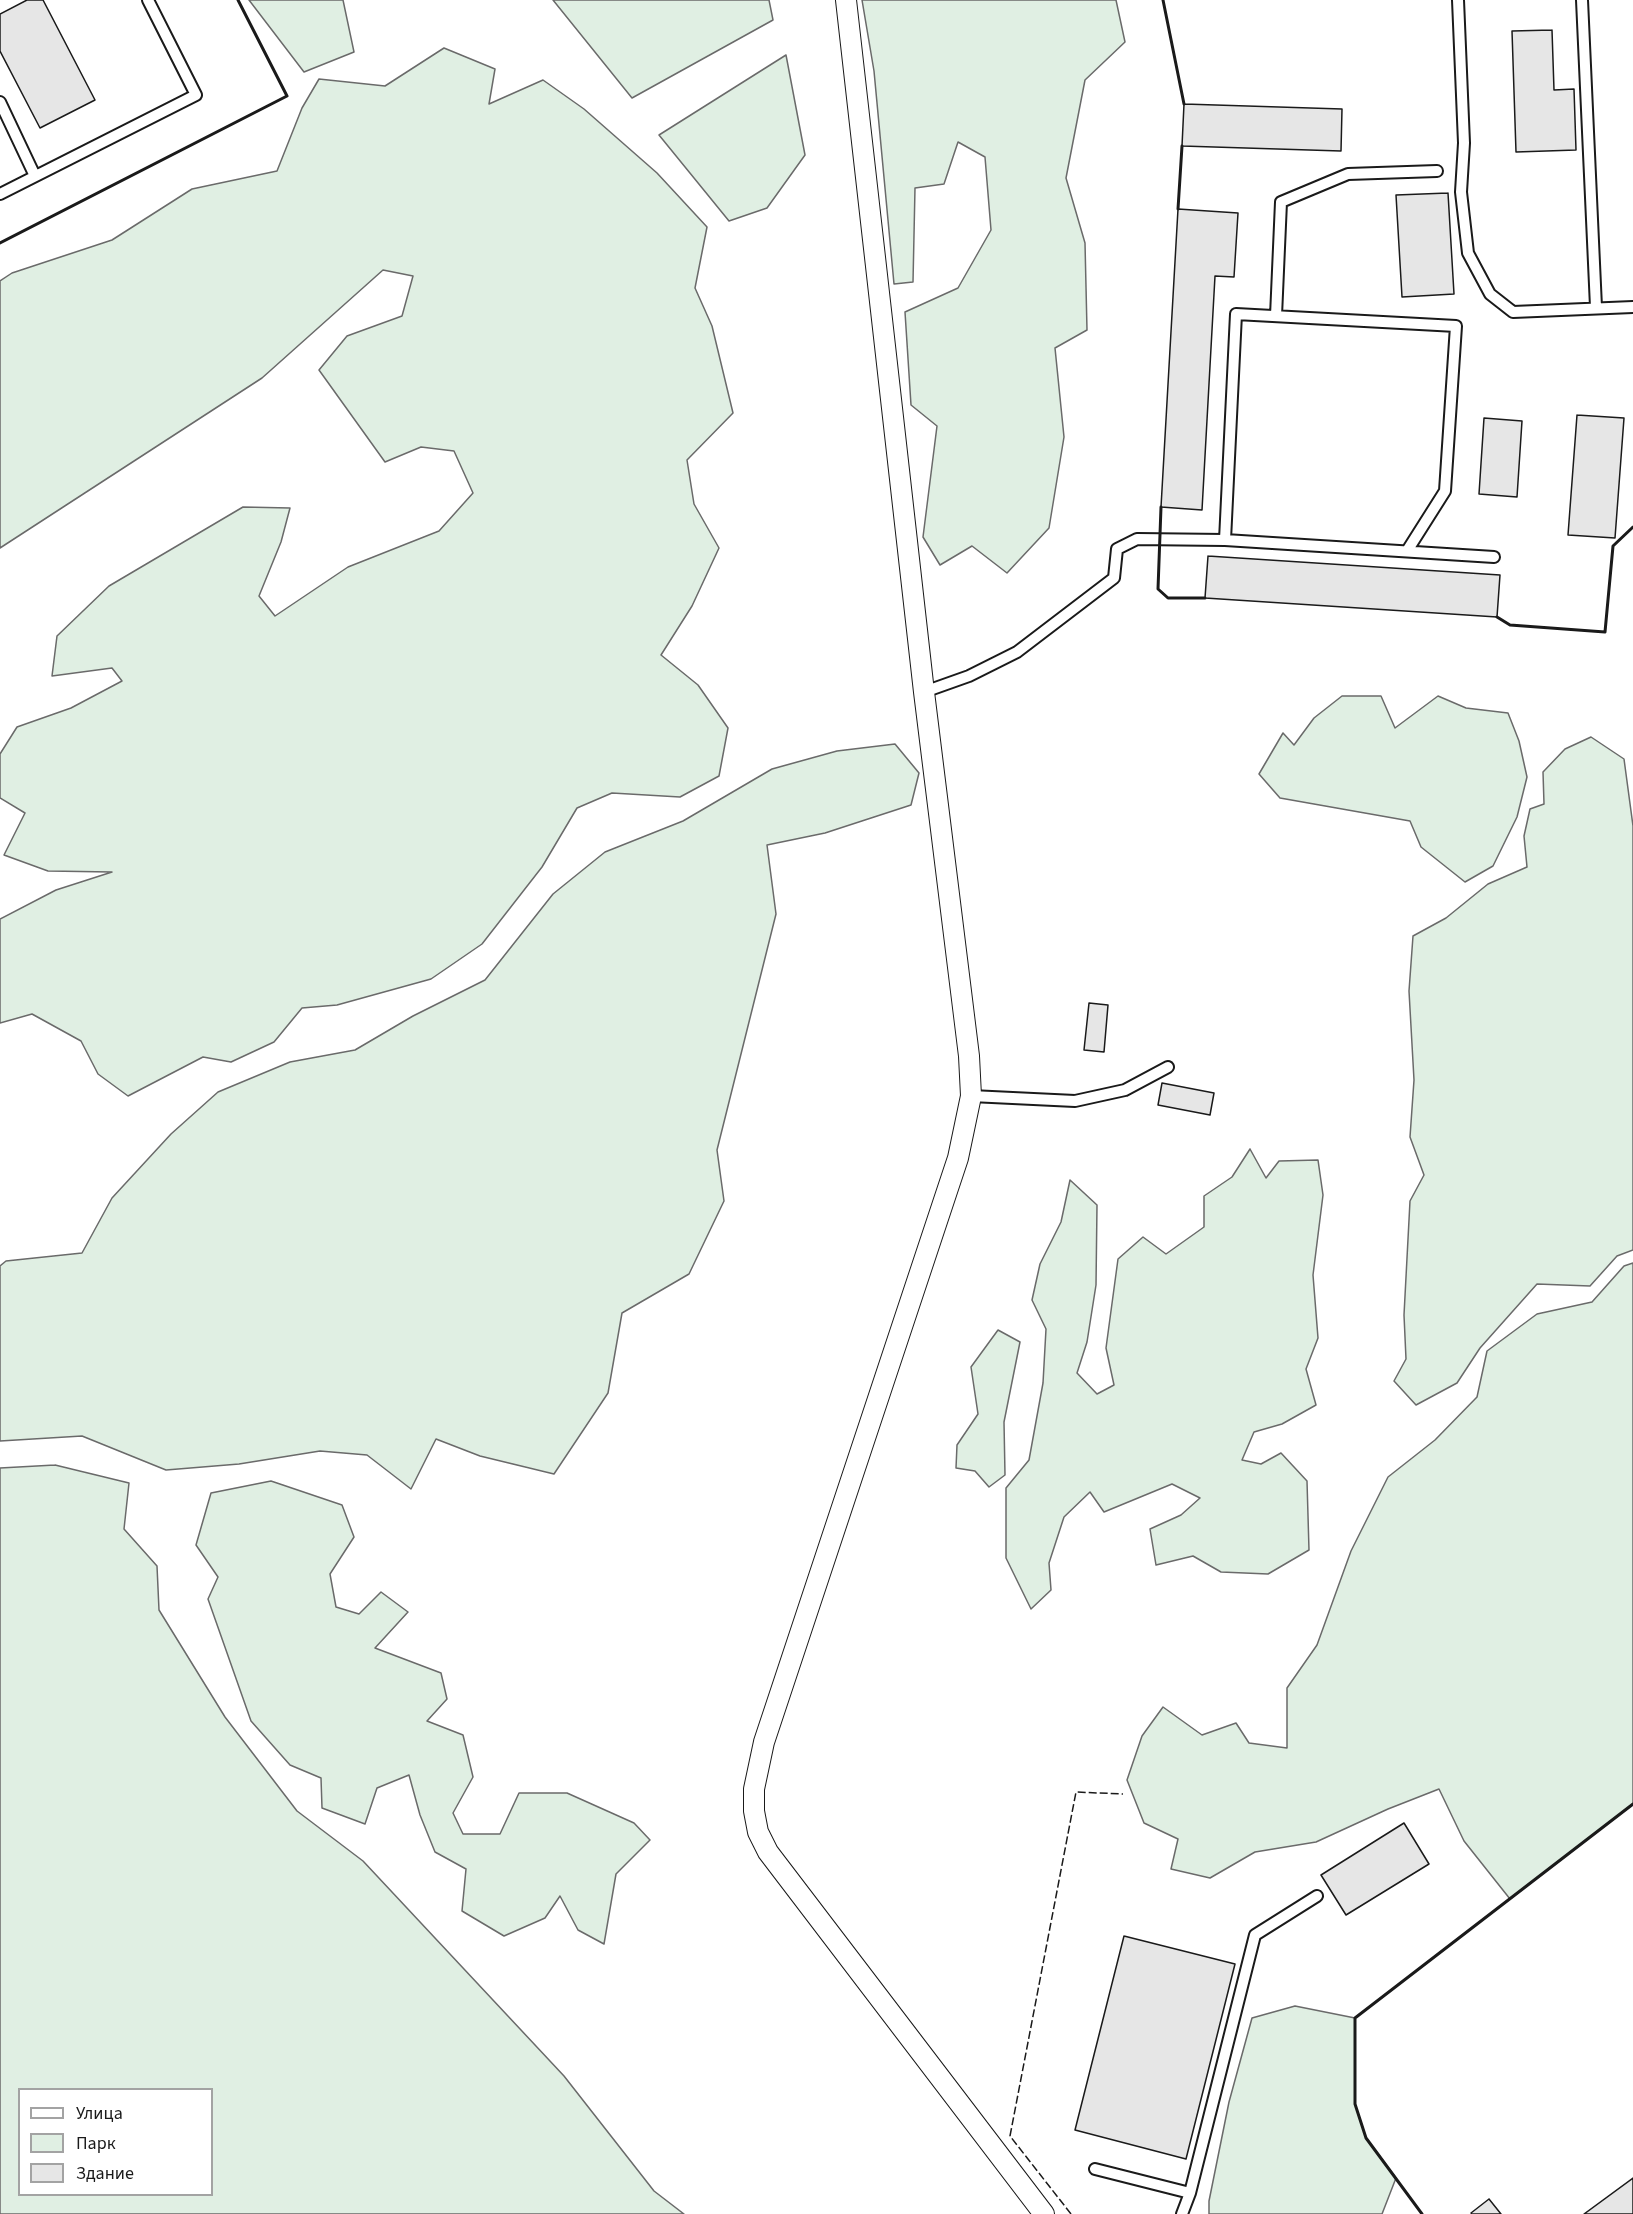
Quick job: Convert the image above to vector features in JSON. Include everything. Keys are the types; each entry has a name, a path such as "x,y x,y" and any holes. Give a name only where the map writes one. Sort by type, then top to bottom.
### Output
{"street":[{"path":"846,0 924,692 969,1056 971,1096 958,1158 764,1742 754,1789 754,1812 758,1832 768,1852 1044,2214"}],"lane":[{"path":"0,194 196,95 148,0"},
{"path":"1458,0 1464,143 1461,192 1468,253 1490,294 1513,312 1633,307"},
{"path":"1582,0 1596,307"},
{"path":"0,102 35,176"},
{"path":"1276,316 1281,202 1348,174 1437,171"},
{"path":"1225,540 1236,314 1456,326 1445,491 1407,551"},
{"path":"924,692 969,676 1017,652 1114,578 1117,549 1137,539 1225,540 1494,557"},
{"path":"971,1096 1075,1101 1125,1090 1168,1067"},
{"path":"1182,2214 1190,2193 1255,1935 1317,1896"},
{"path":"1095,2169 1190,2193"}],"green space":[{"path":"249,0 343,0 354,52 304,72"},
{"path":"553,0 769,0 773,20 632,98"},
{"path":"862,0 1116,0 1125,42 1085,80 1066,178 1085,243 1087,330 1055,348 1064,437 1049,528 1007,573 972,546 940,565 923,537 937,426 911,405 905,312 958,288 991,230 985,157 958,142 944,184 915,188 913,282 894,284 874,71"},
{"path":"444,48 495,69 489,104 543,80 584,109 657,173 707,227 695,288 712,326 733,413 687,460 694,504 719,548 692,606 661,655 698,685 728,728 719,776 680,797 612,793 577,808 542,867 482,944 431,979 337,1005 302,1008 274,1042 231,1062 203,1057 128,1096 98,1074 81,1041 32,1014 0,1023 0,919 56,890 112,872 48,871 4,855 25,813 0,798 0,754 17,727 71,708 122,681 112,668 52,676 57,636 109,586 243,507 290,508 281,542 259,596 275,616 348,567 439,531 473,493 454,451 421,447 385,462 319,370 347,336 402,316 413,276 383,270 262,378 0,548 0,281 12,273 112,240 192,189 277,171 302,108 319,79 385,86"},
{"path":"786,55 805,155 767,208 729,221 659,135"},
{"path":"1342,696 1381,696 1395,728 1438,696 1466,708 1508,713 1519,741 1527,777 1517,817 1493,866 1465,882 1421,847 1410,821 1280,798 1259,774 1283,733 1294,745 1314,718"},
{"path":"1591,737 1624,759 1633,826 1633,1250 1617,1256 1590,1286 1537,1284 1480,1348 1457,1383 1416,1405 1394,1381 1406,1359 1404,1315 1410,1201 1424,1175 1410,1137 1414,1080 1409,991 1413,936 1446,918 1488,884 1527,867 1524,836 1530,809 1544,804 1543,772 1565,749"},
{"path":"895,744 919,773 911,805 825,833 767,845 776,914 717,1150 724,1201 689,1274 622,1313 608,1393 554,1474 480,1456 436,1439 411,1489 367,1455 320,1451 239,1464 166,1470 82,1436 0,1441 0,1266 6,1261 82,1253 112,1198 171,1134 218,1092 290,1062 355,1050 413,1016 485,980 553,894 605,852 683,821 772,769 837,751"},
{"path":"1250,1149 1266,1178 1279,1161 1318,1160 1323,1195 1313,1275 1318,1338 1306,1369 1316,1405 1282,1424 1254,1432 1242,1460 1261,1464 1281,1453 1307,1481 1309,1550 1268,1574 1221,1572 1193,1556 1156,1565 1150,1529 1181,1515 1200,1498 1172,1484 1104,1512 1090,1492 1064,1517 1049,1563 1051,1590 1031,1609 1006,1558 1006,1488 1029,1460 1043,1383 1046,1329 1032,1300 1040,1264 1061,1222 1070,1180 1097,1205 1096,1285 1087,1342 1077,1373 1097,1394 1114,1385 1106,1348 1118,1259 1143,1237 1166,1254 1204,1227 1204,1196 1232,1177"},
{"path":"1633,1263 1633,1804 1510,1899 1464,1841 1439,1789 1388,1809 1316,1842 1255,1852 1210,1878 1171,1869 1178,1839 1144,1823 1127,1780 1142,1736 1163,1707 1202,1735 1236,1723 1249,1743 1287,1748 1287,1688 1317,1645 1351,1551 1388,1477 1435,1440 1477,1397 1487,1351 1537,1314 1592,1302 1624,1266"},
{"path":"998,1330 1020,1342 1004,1422 1005,1475 989,1487 975,1471 956,1468 957,1445 978,1414 971,1367"},
{"path":"55,1465 129,1483 124,1529 157,1566 159,1610 225,1717 297,1811 363,1861 564,2076 654,2191 684,2214 0,2214 0,1468"},
{"path":"271,1481 342,1505 354,1537 330,1574 336,1607 359,1614 381,1592 408,1612 375,1648 441,1673 447,1699 427,1721 463,1735 473,1777 453,1813 463,1834 500,1834 519,1793 567,1793 634,1823 650,1840 616,1874 604,1944 578,1930 560,1896 545,1918 504,1936 462,1911 466,1869 435,1852 420,1815 409,1775 377,1788 365,1824 322,1808 321,1778 290,1765 251,1721 208,1599 218,1577 196,1545 211,1493"},
{"path":"1295,2006 1355,2018 1355,2104 1366,2138 1396,2178 1382,2214 1209,2214 1209,2201 1229,2102 1252,2018"}],"building":[{"path":"27,0 43,0 95,100 40,128 0,51 0,14"},
{"path":"1552,30 1554,90 1574,89 1576,150 1516,152 1512,31"},
{"path":"1184,104 1342,109 1341,151 1182,146"},
{"path":"1448,193 1454,294 1402,297 1396,195"},
{"path":"1178,209 1238,213 1234,277 1215,276 1202,510 1161,507"},
{"path":"1577,415 1624,418 1615,538 1568,535"},
{"path":"1484,418 1522,421 1517,497 1479,494"},
{"path":"1208,556 1500,575 1497,617 1205,598"},
{"path":"1089,1003 1108,1005 1104,1052 1084,1050"},
{"path":"1162,1083 1214,1093 1210,1115 1158,1105"},
{"path":"1404,1823 1429,1864 1346,1915 1321,1875"},
{"path":"1124,1936 1235,1964 1186,2159 1075,2130"},
{"path":"1633,2178 1633,2214 1584,2214"},
{"path":"1489,2199 1501,2214 1471,2213"}],"fence":[{"path":"1071,2214 1010,2136 1076,1792 1123,1794"}],"wall":[{"path":"0,243 287,96 238,0"},
{"path":"1163,0 1184,104"},
{"path":"1178,209 1182,146"},
{"path":"1161,507 1158,589 1168,598 1205,598"},
{"path":"1497,617 1510,625 1605,632 1613,546 1633,527"},
{"path":"1422,2214 1366,2138 1355,2104 1355,2018 1633,1804"}]}
